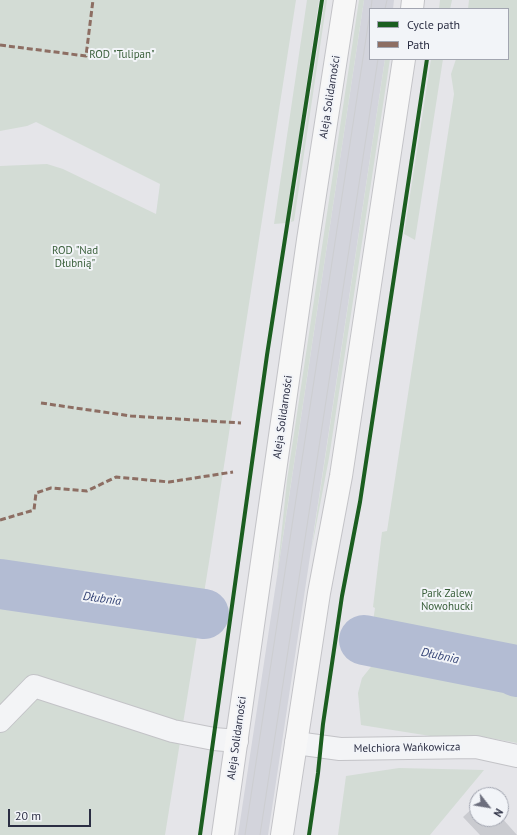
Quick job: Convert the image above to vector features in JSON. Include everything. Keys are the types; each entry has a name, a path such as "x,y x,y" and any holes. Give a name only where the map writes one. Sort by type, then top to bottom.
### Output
{"street":[{"name":"Aleja Solidarności","path":"223,835 308,240 345,0"},
{"path":"282,835 319,593 341,476 404,60"},
{"path":"0,721 34,686 173,731 214,739 237,741"},
{"name":"Melchiora Wańkowicza","path":"296,743 340,749 476,747 517,756"}],"shaded area":[{"path":"364,0 394,0 393,8 369,8 369,60 385,60 268,835 238,835"}],"green space":[{"path":"0,0 296,0 210,556 165,835 0,835 0,166 47,164 63,169 156,214 160,184 36,122 27,126 0,131"},
{"path":"307,0 319,0 286,223 274,224"},
{"path":"325,0 327,0 294,221 291,222"},
{"path":"359,0 364,0 277,576 287,480"},
{"path":"440,0 452,0 450,8 439,8"},
{"name":"Park Zalew Nowohucki","path":"469,0 517,0 517,743 479,736 443,738 361,725 358,693 362,678 374,663 367,662 375,608 373,607 382,532 387,531 454,94 451,74 456,60 509,60 509,8 468,8"},
{"path":"385,60 390,60 329,458 311,552"},
{"path":"431,60 443,60 415,240 404,234"},
{"path":"399,768 484,770 430,835 338,835 346,776"}],"building":[{"path":"469,811 469,823 463,817"},
{"path":"509,826 517,835 480,835 472,827"}],"waterway":[{"name":"Dłubnia","path":"0,584 204,614"},
{"name":"Dłubnia","path":"364,640 511,669 517,672"}],"tram line":[{"path":"371,8 372,0"},
{"path":"385,8 387,0"},
{"path":"245,835 369,19"},
{"path":"260,835 378,60"}],"marked path":[{"path":"0,45 86,56 93,0"},
{"path":"41,403 131,416 241,423"},
{"path":"0,520 34,510 36,493 51,488 87,491 116,477 169,482 233,472"}],"cycle path":[{"path":"200,835 267,355 322,0"},
{"path":"309,835 323,724 342,596 360,502 427,60"}],"park label":[{"name":"ROD \"Tulipan\"","path":"122,55"},
{"name":"ROD \"Nad Dłubnią\"","path":"75,257"}]}
